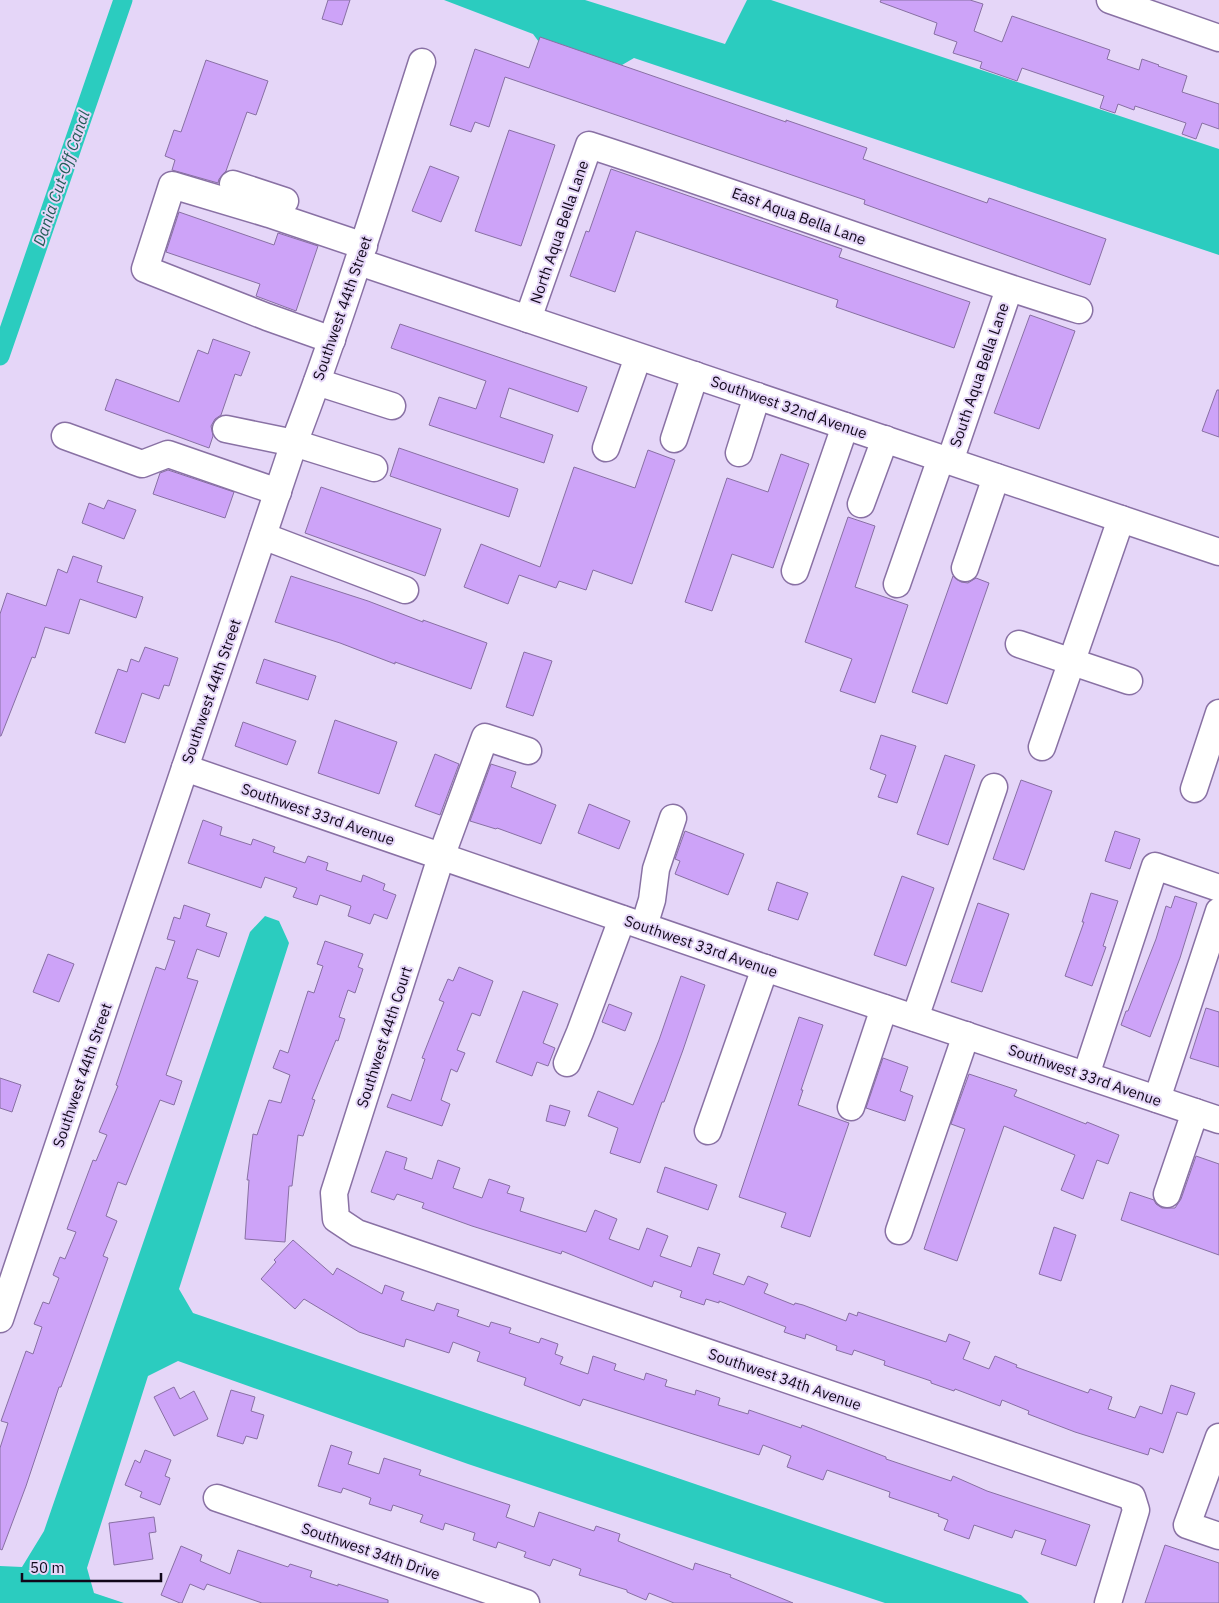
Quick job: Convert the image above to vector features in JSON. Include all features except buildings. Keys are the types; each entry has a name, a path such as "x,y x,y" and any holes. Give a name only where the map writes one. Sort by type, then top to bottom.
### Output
{"street":[{"path":"1110,0 1219,38"},
{"name":"Southwest 44th Street","path":"0,1319 294,443 318,382 364,246 422,62"},
{"name":"East Aqua Bella Lane","path":"589,144 898,252 1079,310"},
{"name":"North Aqua Bella Lane","path":"528,319 589,144"},
{"path":"233,184 364,246"},
{"path":"332,340 267,317 145,268 172,185 269,214 364,246"},
{"name":"Southwest 32nd Avenue","path":"364,246 528,319 1219,552"},
{"name":"South Aqua Bella Lane","path":"897,584 1009,289"},
{"path":"606,448 638,356"},
{"path":"674,440 695,376"},
{"path":"318,382 392,406"},
{"path":"739,453 757,396"},
{"path":"795,571 845,426"},
{"path":"226,429 294,443 374,468"},
{"path":"65,436 142,464 168,454 278,492"},
{"path":"861,504 885,440"},
{"path":"965,568 996,477"},
{"path":"1042,747 1121,519"},
{"path":"263,536 405,590"},
{"path":"1019,644 1129,681"},
{"path":"1194,789 1219,713"},
{"name":"Southwest 44th Court","path":"336,1219 334,1194 442,857 485,737 528,751"},
{"name":"Southwest 33rd Avenue","path":"185,768 765,968 1219,1120"},
{"path":"915,1018 994,787"},
{"path":"567,1063 633,922 652,900 656,869 673,818"},
{"path":"1086,1075 1155,866 1219,888"},
{"path":"1157,1099 1219,911"},
{"path":"708,1131 765,968"},
{"path":"851,1107 884,1008"},
{"path":"899,1231 966,1036"},
{"path":"1167,1194 1195,1112"},
{"name":"Southwest 34th Avenue","path":"336,1219 357,1233 1132,1497 1136,1510 1108,1603"},
{"path":"1219,1437 1187,1524 1219,1536"},
{"name":"Southwest 34th Drive","path":"217,1498 526,1603"}],"shaded area":[{"path":"444,0 585,0 725,44 747,0 771,0 1219,149 1219,255 634,58 610,72 545,50 533,34"},
{"path":"265,916 279,921 289,943 179,1289 193,1313 1021,1595 1029,1603 885,1603 468,1464 178,1361 148,1376 87,1568 94,1593 124,1603 0,1603 0,1566 22,1567 44,1531 250,932"}],"waterway":[{"name":"Dania Cut-Off Canal","path":"0,356 123,0"}]}
